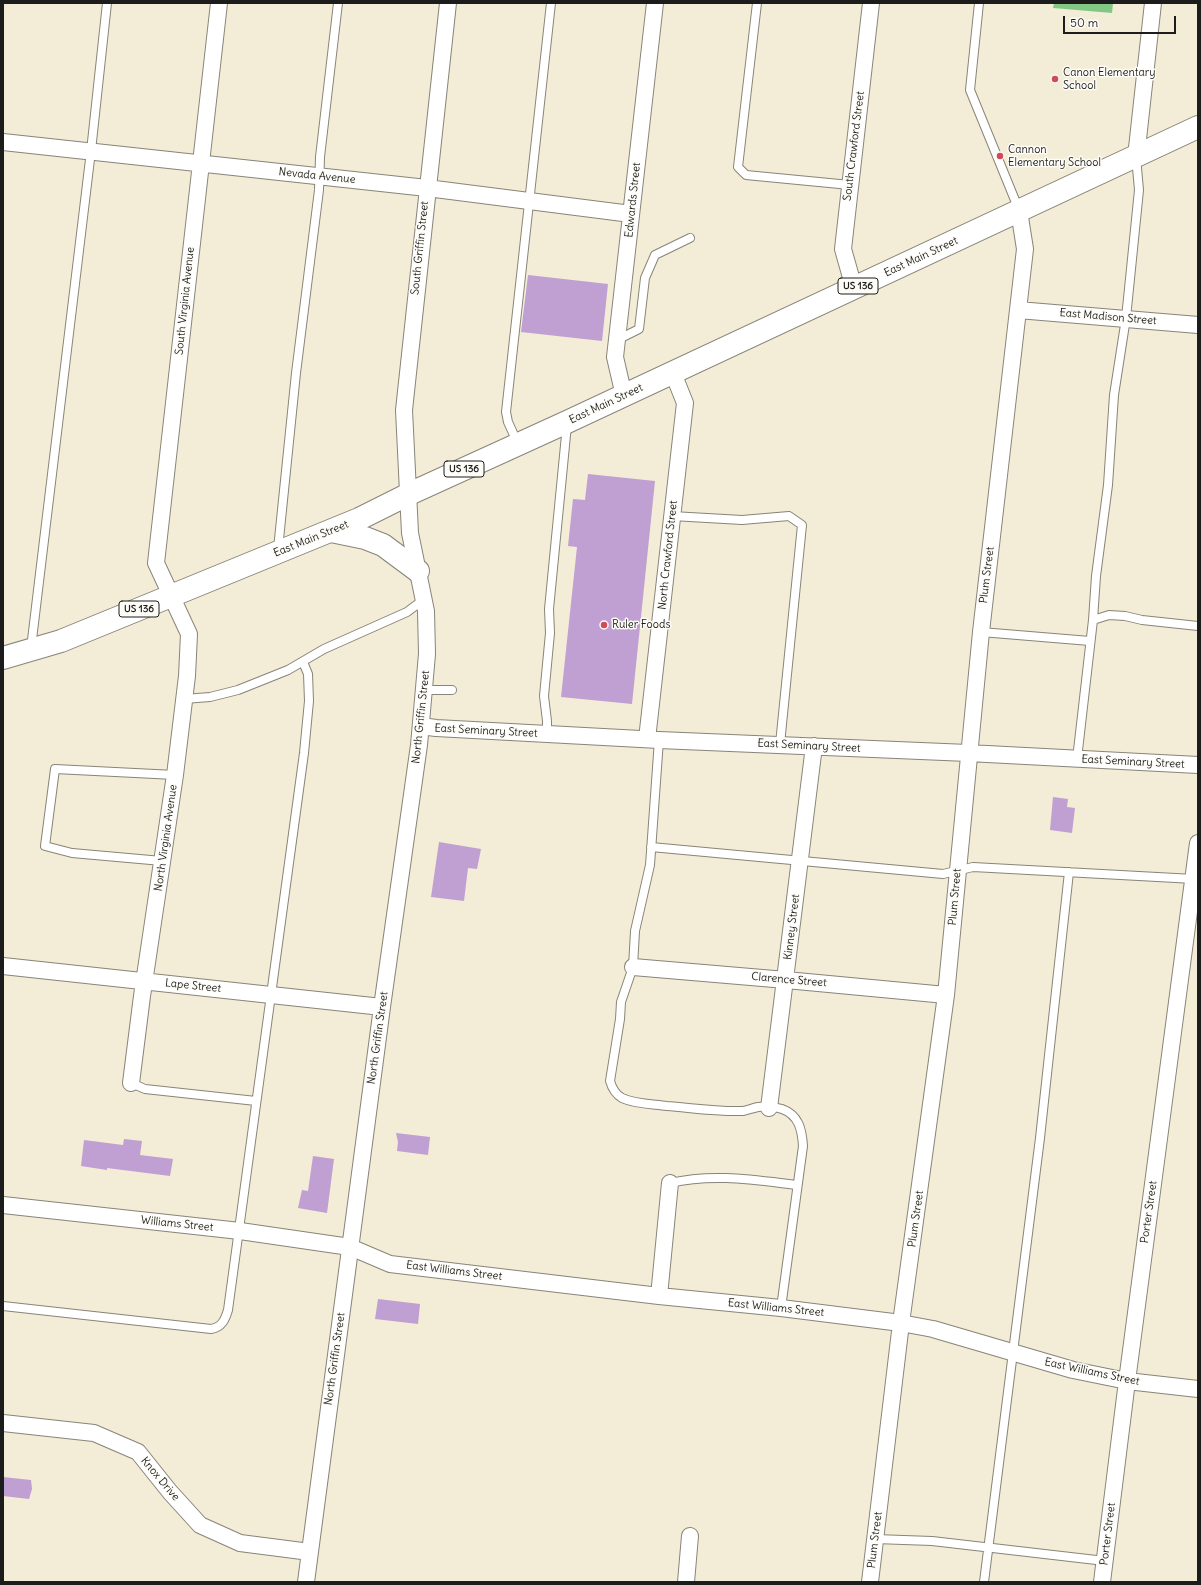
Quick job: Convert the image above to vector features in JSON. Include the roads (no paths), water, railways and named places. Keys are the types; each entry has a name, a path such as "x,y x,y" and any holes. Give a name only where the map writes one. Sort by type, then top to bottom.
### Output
{"main road":[{"name":"East Main Street","path":"3,658 61,641 331,531 624,396 1198,127"},
{"path":"331,531 365,538 383,545 418,571"}],"street":[{"name":"South Virginia Avenue","path":"171,596 156,563 219,3"},
{"name":"South Griffin Street","path":"409,494 404,410 448,3"},
{"name":"Edwards Street","path":"624,396 615,357 655,3"},
{"name":"South Crawford Street","path":"854,288 843,249 871,3"},
{"path":"1136,157 1154,3"},
{"name":"Nevada Avenue","path":"3,142 91,150 201,164 427,188 631,214"},
{"name":"Plum Street","path":"870,1582 902,1323 946,995 968,753 1025,249 1019,211"},
{"name":"East Madison Street","path":"1018,310 1198,325"},
{"name":"North Crawford Street","path":"653,740 672,516 685,403 673,373"},
{"name":"North Griffin Street","path":"306,1582 382,1007 421,726 427,654 426,611 410,533 409,494"},
{"name":"North Virginia Avenue","path":"131,1083 142,996 175,775 184,699 189,634 171,596"},
{"name":"East Seminary Street","path":"421,726 653,740 780,744 1198,765"},
{"name":"Kinney Street","path":"769,1108 814,746"},
{"name":"Porter Street","path":"1102,1582 1198,843"},
{"name":"Lape Street","path":"3,966 382,1007"},
{"name":"Clarence Street","path":"633,967 946,995"},
{"path":"659,1296 670,1183"},
{"name":"Williams Street","path":"3,1205 240,1231 350,1247"},
{"name":"East Williams Street","path":"350,1247 390,1264 902,1323 933,1329 1014,1354 1073,1370 1127,1381 1198,1389"},
{"name":"Knox Drive","path":"3,1423 94,1433 138,1452 170,1492 200,1525 240,1543 310,1552"},
{"path":"686,1582 690,1536"}],"lane":[{"path":"31,650 91,150 107,3"},
{"path":"278,552 296,372 320,177 320,157 338,3"},
{"path":"518,445 508,422 506,412 551,3"},
{"path":"757,3 738,166 746,175 850,185"},
{"path":"979,3 970,90 1019,211"},
{"path":"1078,760 1093,620 1096,576 1108,485 1114,395 1126,318 1139,190 1136,157"},
{"path":"617,340 639,329 645,278 655,255 690,238"},
{"path":"547,734 544,696 550,633 549,609 567,422"},
{"path":"672,516 742,520 789,516 802,525 780,744"},
{"path":"184,699 210,697 238,690 288,670 324,649 407,612 424,600"},
{"path":"1093,620 1109,615 1120,615 1142,620 1198,626"},
{"path":"981,632 1090,641"},
{"path":"3,1306 212,1329 219,1327 224,1320 228,1310 240,1231 270,994 304,753 309,701 308,674 303,662"},
{"path":"424,690 452,690"},
{"path":"653,740 650,865 635,931 633,967 621,1002 620,1019 610,1081 612,1088 617,1095 622,1098 642,1103 700,1109 744,1111 758,1107 782,1109 790,1114 799,1123 802,1132 803,1146 781,1308"},
{"path":"162,861 72,853 45,846 55,769 175,775"},
{"path":"651,847 943,874 973,867 1194,879"},
{"path":"984,1582 1005,1412 1014,1354 1040,1138 1068,872"},
{"path":"131,1083 145,1088 256,1101"},
{"path":"670,1183 714,1177 741,1178 797,1185"},
{"path":"875,1539 932,1541 1105,1561"}],"place":[{"name":"Canon Elementary School","path":"1055,79"},
{"name":"Cannon Elementary School","path":"1000,156"},
{"name":"Ruler Foods","path":"604,625"}]}
